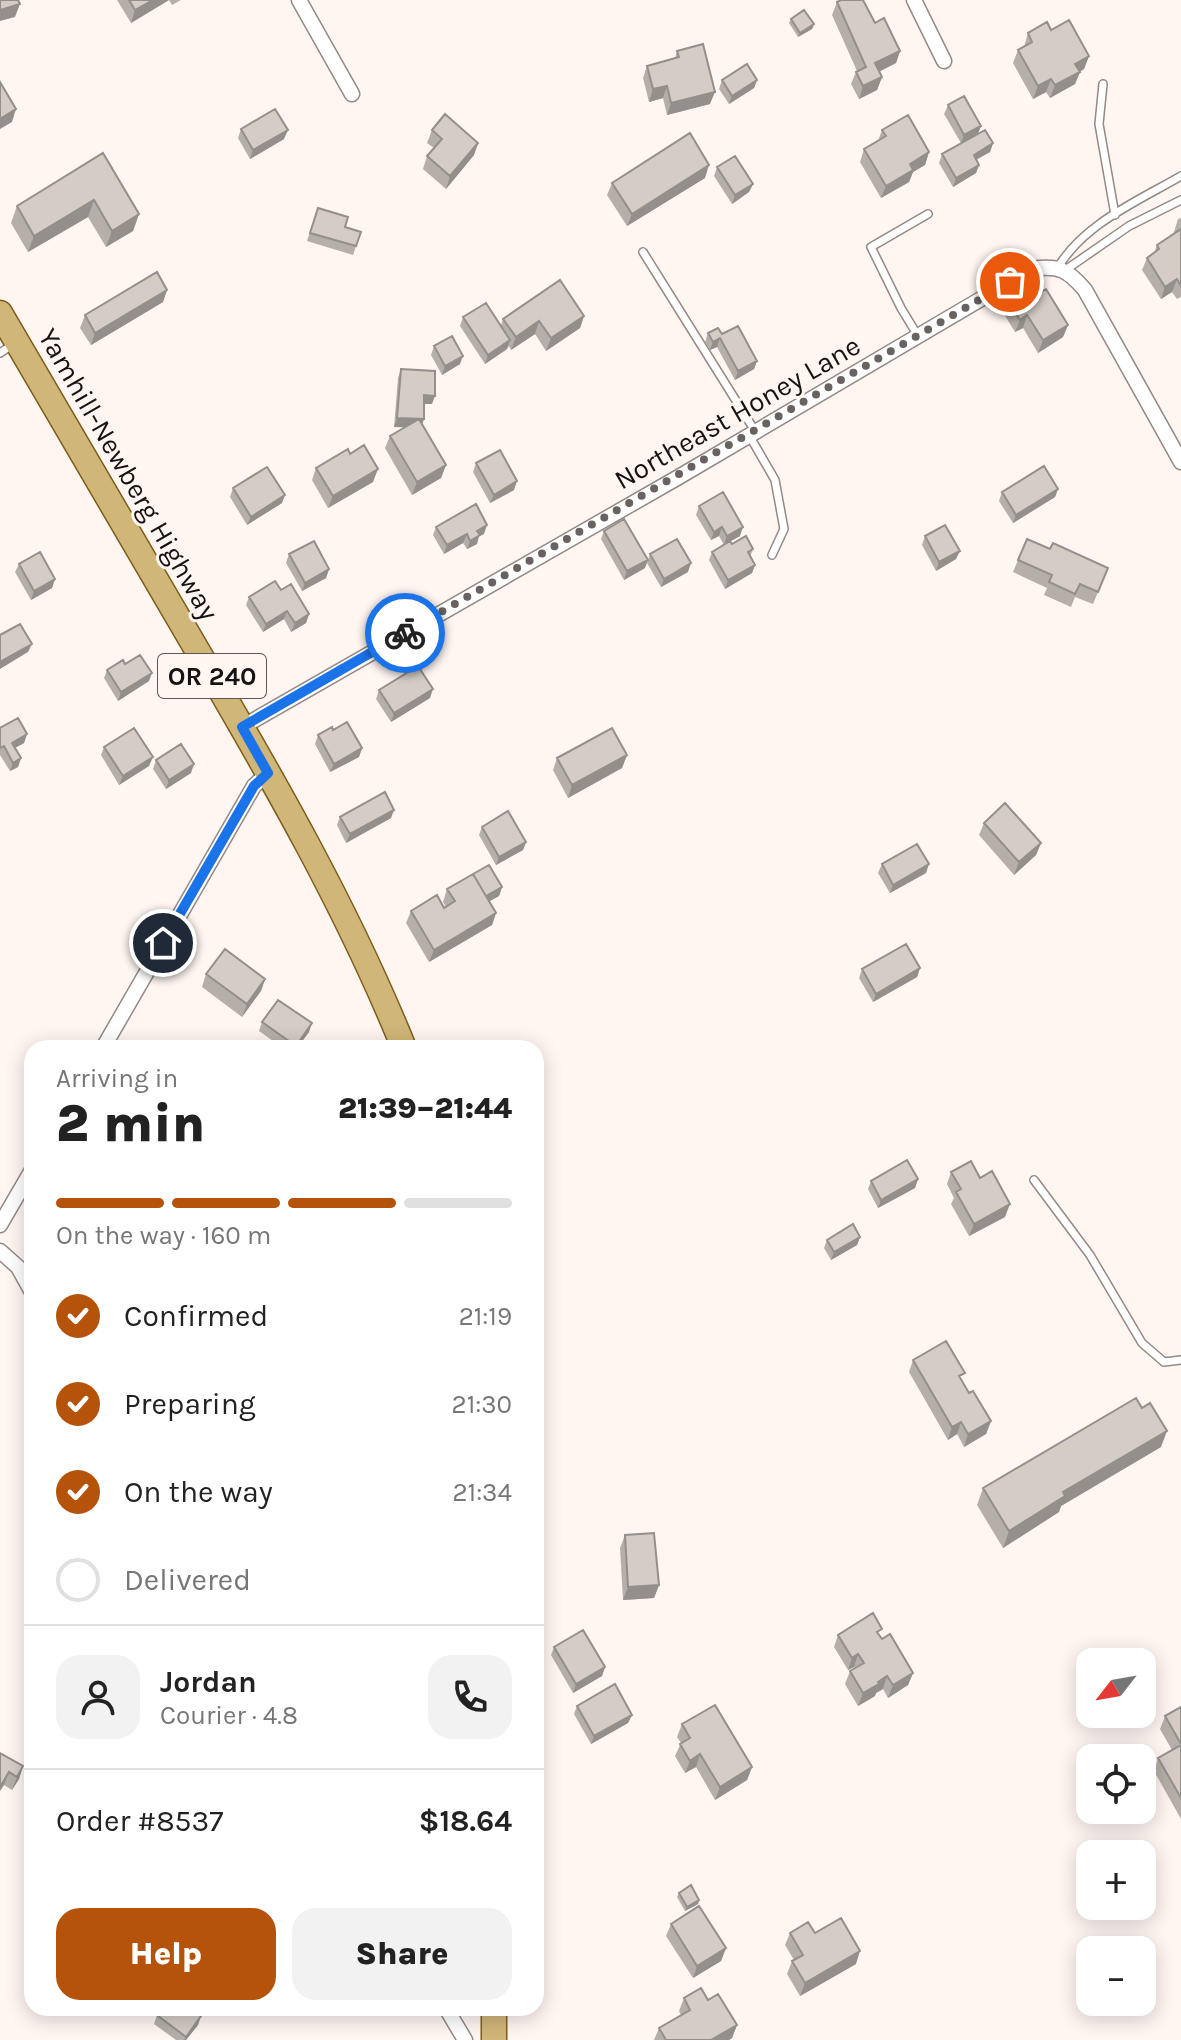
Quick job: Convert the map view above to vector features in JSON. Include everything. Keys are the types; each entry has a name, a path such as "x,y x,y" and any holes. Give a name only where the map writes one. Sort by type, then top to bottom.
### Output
{"main road":[{"name":"Yamhill-Newberg Highway","path":"0,313 8,347 242,727 340,902 401,1040"},
{"path":"494,2016 494,2040"}],"street":[{"path":"299,0 352,94"},
{"path":"914,0 944,61"},
{"name":"Northeast Honey Lane","path":"242,727 1032,269 1050,266 1061,270"},
{"path":"1061,270 1070,273 1085,290 1181,462"},
{"path":"108,1040 254,786 268,773"},
{"path":"0,1225 24,1184"},
{"path":"0,1251 18,1267 24,1278"},
{"path":"451,2016 465,2040"}],"lane":[{"path":"1103,84 1099,124 1115,215"},
{"path":"1061,270 1067,252 1081,238 1181,176"},
{"path":"1061,270 1129,226 1181,200"},
{"path":"918,336 871,247 928,214"},
{"path":"643,252 752,433 775,480 784,529 772,555"},
{"path":"1034,1180 1090,1255 1142,1343 1164,1362 1181,1360"}],"building":[{"path":"0,0 18,0 20,4 0,10"},
{"path":"129,0 153,0 135,10"},
{"path":"863,0 875,23 884,18 900,51 875,63 882,77 863,86 856,72 866,67 837,2"},
{"path":"804,10 814,24 800,33 791,19"},
{"path":"1069,20 1089,56 1075,64 1080,72 1055,85 1051,79 1038,86 1018,50 1032,42 1028,33 1047,22 1051,30"},
{"path":"703,44 715,92 671,103 667,86 653,89 647,66 679,57 677,51"},
{"path":"747,64 757,80 732,96 722,80"},
{"path":"0,82 16,109 0,119"},
{"path":"964,96 981,126 964,135 948,105"},
{"path":"275,109 288,130 253,150 241,129"},
{"path":"445,114 478,143 450,176 427,156 442,139 432,130"},
{"path":"908,115 929,152 910,164 913,170 886,186 864,149 886,136 882,130"},
{"path":"985,130 993,143 974,155 979,165 956,178 942,154"},
{"path":"690,133 709,165 632,214 612,183"},
{"path":"103,153 139,214 112,231 94,200 34,236 17,206"},
{"path":"735,156 753,184 735,195 717,167"},
{"path":"318,208 348,217 345,227 361,232 356,246 310,233"},
{"path":"1181,229 1181,286 1177,279 1165,287 1147,258 1159,249 1157,245"},
{"path":"157,272 167,290 95,333 85,315"},
{"path":"560,280 584,316 551,338 539,321 516,337 503,319"},
{"path":"1032,286 1037,294 1046,289 1068,325 1043,340 1027,315 1020,320 1008,301"},
{"path":"486,303 510,340 488,355 463,317"},
{"path":"738,326 757,361 738,371 720,338 713,342 708,333 718,328 722,334"},
{"path":"452,336 463,356 445,366 434,346"},
{"path":"401,369 435,371 435,396 424,395 424,419 397,418"},
{"path":"419,419 446,465 417,482 390,436"},
{"path":"364,445 378,469 333,496 316,468 348,449 350,454"},
{"path":"500,450 517,481 494,495 476,463"},
{"path":"1044,466 1058,489 1016,515 1002,492"},
{"path":"267,467 285,495 251,517 233,488"},
{"path":"723,492 743,527 727,536 722,527 714,532 699,506"},
{"path":"476,504 487,525 477,531 480,535 470,541 467,534 447,545 436,527"},
{"path":"624,519 648,560 627,571 604,531"},
{"path":"945,525 960,551 939,562 925,536"},
{"path":"746,536 753,549 748,552 755,565 728,580 712,552"},
{"path":"677,539 691,563 664,579 650,554"},
{"path":"1027,539 1050,549 1053,543 1108,568 1098,592 1080,584 1075,594 1049,582 1052,575 1018,560"},
{"path":"314,541 329,569 305,583 289,554"},
{"path":"40,552 55,579 34,591 19,564"},
{"path":"275,581 281,590 291,584 309,614 295,623 287,611 266,624 249,597"},
{"path":"20,624 32,644 0,662 0,635"},
{"path":"140,655 152,673 121,692 107,670 123,660 125,664"},
{"path":"418,666 433,689 394,713 379,690"},
{"path":"18,718 27,734 12,743 21,758 13,763 4,746 0,748 0,728"},
{"path":"347,722 362,748 334,764 318,735"},
{"path":"134,728 153,757 123,776 104,747"},
{"path":"612,728 627,755 572,785 557,758"},
{"path":"181,744 194,764 169,780 156,760"},
{"path":"385,792 394,810 350,834 340,817"},
{"path":"1005,803 1041,843 1019,862 984,823"},
{"path":"508,811 526,842 499,857 482,827"},
{"path":"917,844 929,864 893,885 882,864"},
{"path":"489,865 502,887 486,896 473,874"},
{"path":"473,874 496,913 434,950 411,911 437,895 444,908 455,901 447,889"},
{"path":"906,944 920,968 876,994 862,969"},
{"path":"225,949 265,979 247,1004 206,974"},
{"path":"278,1000 312,1023 300,1040 288,1040 262,1022"},
{"path":"907,1160 918,1179 881,1200 871,1181"},
{"path":"971,1161 980,1178 992,1171 1010,1204 974,1224 956,1192 961,1189 951,1172"},
{"path":"853,1224 860,1237 834,1252 827,1240"},
{"path":"946,1341 965,1373 959,1376 969,1393 973,1391 991,1421 968,1434 961,1422 952,1427 913,1360"},
{"path":"1136,1398 1142,1408 1150,1403 1167,1431 1063,1492 1065,1496 1009,1531 983,1488"},
{"path":"654,1533 659,1585 628,1587 625,1535"},
{"path":"873,1613 882,1629 877,1632 882,1639 890,1634 913,1673 893,1685 887,1676 863,1693 850,1671 864,1663 858,1654 852,1658 838,1635"},
{"path":"583,1630 605,1667 576,1684 554,1647"},
{"path":"615,1684 632,1715 594,1736 577,1706"},
{"path":"715,1705 752,1767 720,1787 700,1754 690,1761 680,1744 690,1738 682,1724"},
{"path":"1181,1707 1181,1744 1165,1716"},
{"path":"1181,1745 1181,1798 1158,1758"},
{"path":"0,1753 23,1766 17,1777 9,1772 0,1787"},
{"path":"691,1885 699,1900 687,1907 679,1893"},
{"path":"699,1906 726,1948 697,1966 671,1924"},
{"path":"841,1918 860,1951 805,1983 792,1961 803,1955 790,1933 808,1922 815,1933"},
{"path":"701,1988 708,2000 718,1994 737,2025 711,2040 666,2040 659,2028 690,2010 684,1998"},
{"path":"158,2016 201,2016 186,2037"}],"way so far":[{"path":"405,633 677,478 1010,282"}],"route":[{"path":"163,943 254,786 268,773 242,727 405,633"}]}
